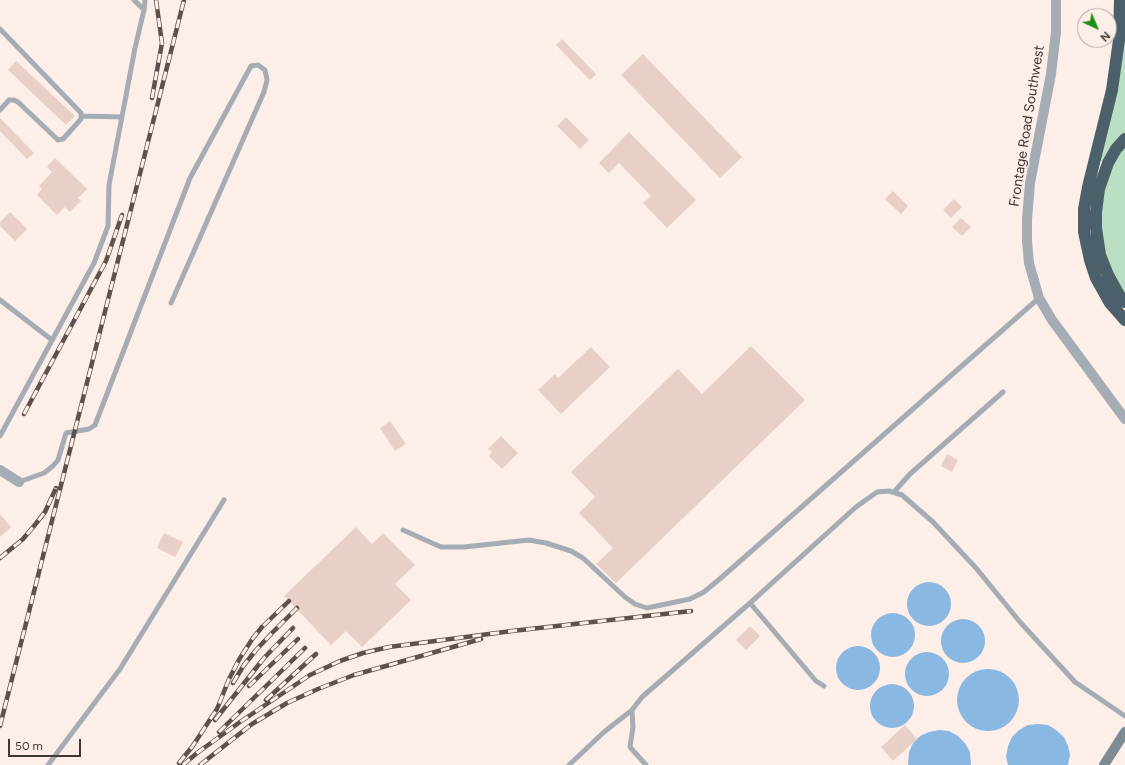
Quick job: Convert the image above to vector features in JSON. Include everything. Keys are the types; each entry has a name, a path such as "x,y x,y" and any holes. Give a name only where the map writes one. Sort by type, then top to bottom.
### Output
{"highway":[{"path":"1120,0 1118,40 1112,90 1088,187 1084,209 1084,232 1090,260 1096,278 1110,304 1125,320"},
{"path":"1125,139 1116,149 1108,163 1099,189 1096,212 1096,228 1100,255 1108,275 1119,295 1125,302"}],"main road":[{"path":"1104,765 1125,732"}],"street":[{"name":"Frontage Road Southwest","path":"1056,0 1056,32 1051,74 1030,183 1027,219 1029,263 1039,298 1052,320 1125,419"},
{"path":"0,470 19,482"}],"lane":[{"path":"134,0 144,10"},
{"path":"0,436 94,263 108,226 109,185 145,0"},
{"path":"0,29 81,113 82,116"},
{"path":"19,482 44,473 53,466 58,460 66,434 89,429 95,425 190,178 251,66 258,66 265,70 267,80 264,92 171,303"},
{"path":"0,110 9,100 18,102 58,140 63,139 82,119 82,116"},
{"path":"82,116 122,117"},
{"path":"403,530 441,547 464,548 529,540 546,543 571,551 583,558 624,598 635,604 647,608 690,598 704,592 722,577 1039,298"},
{"path":"0,300 52,340"},
{"path":"894,492 910,474 1003,392"},
{"path":"569,765 604,732 632,710 642,697 867,498 877,492 889,491 902,495 933,522 976,568 1020,622 1075,682 1125,716"},
{"path":"48,765 120,669 224,500"},
{"path":"750,603 816,681 824,686"},
{"path":"632,710 633,727 630,747 646,765"}],"green space":[{"path":"1125,0 1125,301 1119,295 1096,228 1108,163 1094,159 1116,48 1117,48"}],"water":[{"path":"925,582 933,582 945,588 951,600 951,608 945,620 933,626 925,626 913,620 907,608 907,600 913,588"},
{"path":"897,613 909,619 914,627 914,643 909,651 901,656 889,657 877,651 872,643 871,631 877,619 885,614"},
{"path":"967,619 979,625 984,633 984,649 979,657 971,662 959,663 947,657 942,649 941,637 947,625 955,620"},
{"path":"854,646 862,646 874,652 880,664 880,672 874,684 862,690 854,690 842,684 836,672 836,664 842,652"},
{"path":"923,652 931,652 943,658 949,670 949,678 943,690 931,696 923,696 911,690 905,678 905,670 911,658"},
{"path":"982,669 994,669 1010,678 1017,688 1019,700 1017,712 1010,722 994,731 982,731 971,726 962,717 957,706 957,694 962,683 971,674"},
{"path":"888,684 896,684 908,690 914,702 914,710 908,722 896,728 888,728 876,722 870,710 870,702 876,690"},
{"path":"1028,725 1048,725 1064,737 1070,755 1068,765 1008,765 1006,757 1008,746 1012,737 1019,730"},
{"path":"939,730 949,731 958,736 965,743 970,752 971,765 908,765 909,752 913,743 920,736"}],"building":[{"path":"562,39 596,74 590,80 556,45"},
{"path":"643,54 742,157 720,178 621,75"},
{"path":"16,61 75,116 66,125 8,70"},
{"path":"566,117 589,140 580,149 557,126"},
{"path":"0,118 34,153 27,159 0,131"},
{"path":"629,132 696,200 667,228 643,203 651,196 619,163 609,173 599,163"},
{"path":"55,158 87,189 78,198 81,201 70,212 65,207 57,215 37,195 42,189 39,186 52,172 47,167"},
{"path":"893,191 908,206 901,214 885,199"},
{"path":"954,199 962,207 951,218 943,210"},
{"path":"10,212 27,229 15,241 0,226 0,222"},
{"path":"961,218 971,227 962,236 952,227"},
{"path":"751,346 805,400 616,583 596,564 613,548 579,513 595,497 571,472 678,369 702,394"},
{"path":"591,347 610,367 561,414 538,390 555,374 558,378"},
{"path":"390,421 406,444 395,451 380,428"},
{"path":"501,436 518,453 502,469 489,456 492,452 488,449"},
{"path":"947,454 958,460 952,472 941,466"},
{"path":"0,514 11,527 0,537"},
{"path":"356,527 372,544 383,533 415,565 395,584 411,600 362,647 346,631 331,645 284,596"},
{"path":"164,533 183,542 175,557 157,548"},
{"path":"750,626 760,636 746,650 736,640"},
{"path":"905,725 917,739 893,761 881,747"}],"railway":[{"path":"152,98 162,43 156,0"},
{"path":"0,726 184,0"},
{"path":"24,414 106,261 122,215"},
{"path":"0,558 23,539 34,526 45,512 56,488"},
{"path":"179,763 192,747 217,709 229,679 253,638 262,627 289,601"},
{"path":"233,683 244,665 257,649 297,608"},
{"path":"183,765 240,722 310,675 340,661 363,653 389,647 512,631 691,611"},
{"path":"215,720 264,658 293,628"},
{"path":"249,686 298,639"},
{"path":"200,765 252,724 287,703 318,689 354,675 481,639"},
{"path":"219,732 305,648"},
{"path":"266,700 316,654"}]}
